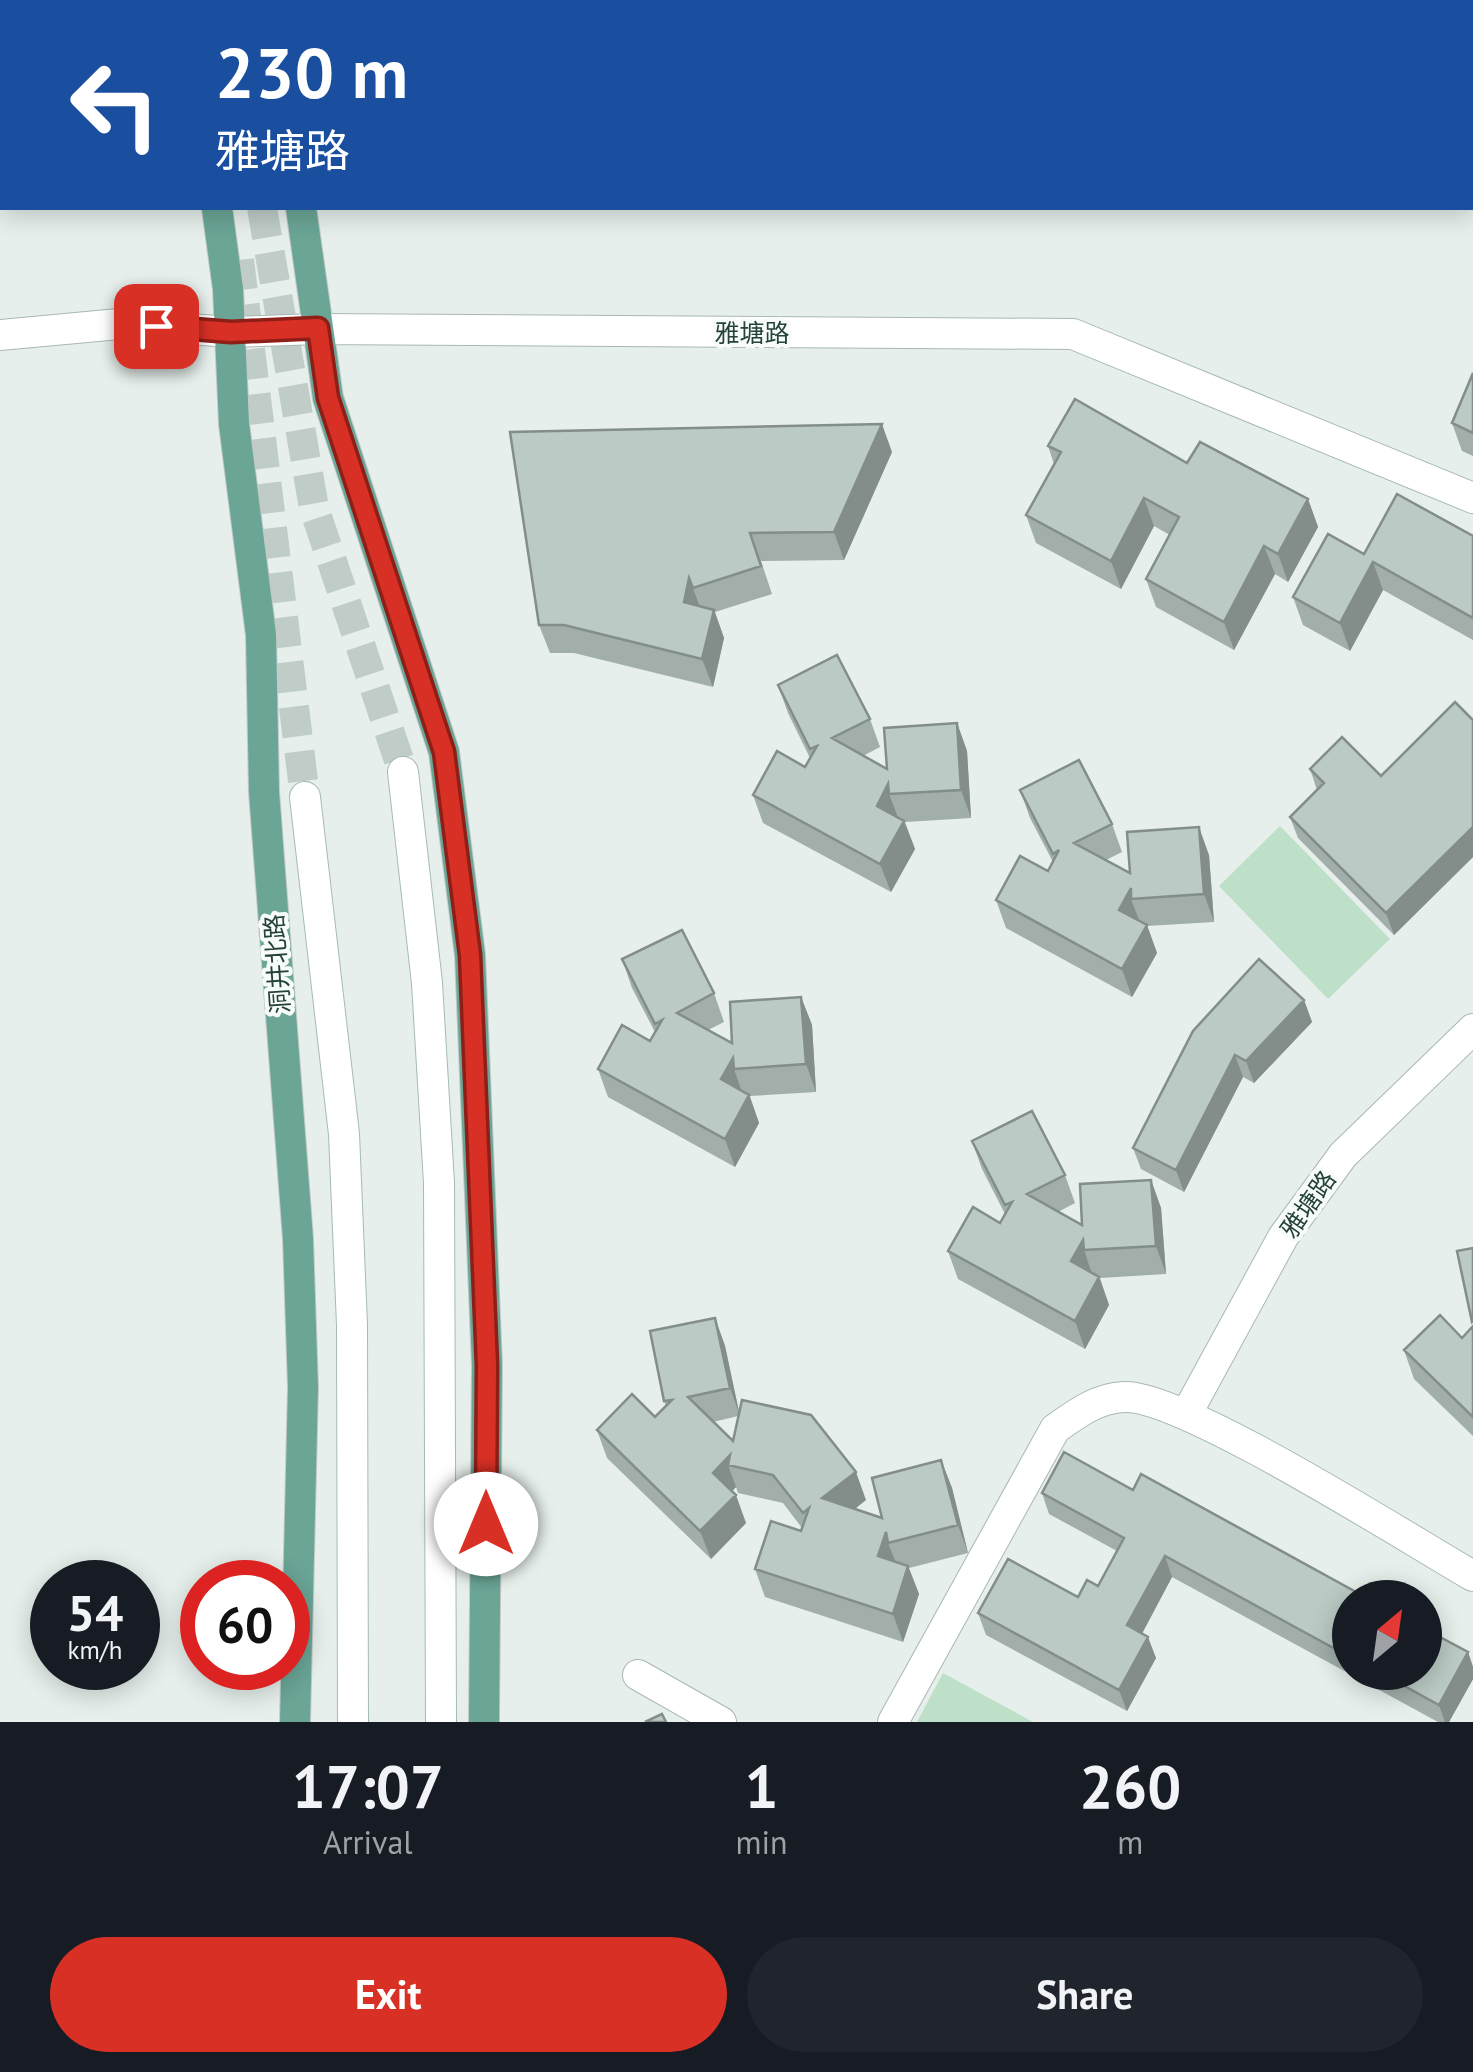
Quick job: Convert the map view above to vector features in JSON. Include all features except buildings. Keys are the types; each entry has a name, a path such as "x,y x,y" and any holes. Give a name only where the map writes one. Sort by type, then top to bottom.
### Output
{"main road":[{"name":"洞井北路","path":"218,210 231,332 234,424 261,635 264,792 298,1239 302,1387 294,1722"},
{"path":"301,210 328,398 444,752 470,955 487,1365 484,1722"}],"street":[{"name":"雅塘路","path":"0,335 118,324 231,332 318,328 1074,334 1473,498"},
{"path":"404,772 427,982 439,1183 441,1722"},
{"path":"306,798 344,1134 352,1325 353,1722"},
{"name":"雅塘路","path":"1187,1413 1283,1238 1343,1155 1473,1029"},
{"path":"892,1722 1055,1429 1089,1405 1126,1396 1187,1413 1473,1576"},
{"path":"638,1674 720,1722"}],"green space":[{"path":"1280,826 1390,939 1328,999 1219,886"},
{"path":"943,1673 1033,1722 917,1722"}],"tunnel":[{"path":"262,210 314,508 403,772"},
{"path":"239,260 305,797"}],"route":[{"path":"156,326 231,332 318,328 328,398 444,752 470,955 487,1365 486,1524"}]}
